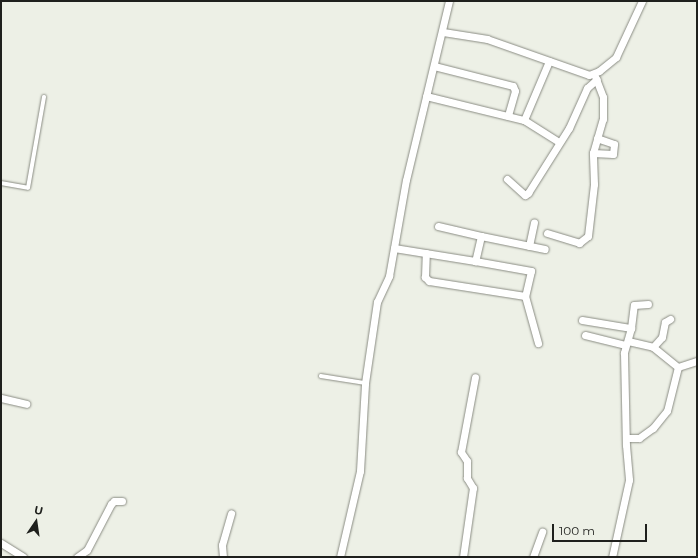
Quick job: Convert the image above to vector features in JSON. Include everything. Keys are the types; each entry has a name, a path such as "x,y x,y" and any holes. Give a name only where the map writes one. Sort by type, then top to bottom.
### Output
{"street":[{"path":"340,557 360,472 365,383 378,298 388,280 406,180 449,1"},
{"path":"507,180 525,194 528,193 560,142 587,88 595,76 619,52 642,1"},
{"path":"442,32 487,39 595,76"},
{"path":"524,120 549,61"},
{"path":"434,66 513,86 515,89 508,116"},
{"path":"547,233 579,244 586,240 594,184 593,153 603,121 603,101 595,76"},
{"path":"426,96 524,120 560,142"},
{"path":"593,153 613,154 614,144 597,138"},
{"path":"529,246 534,223"},
{"path":"438,226 545,249"},
{"path":"475,261 481,236"},
{"path":"394,248 531,271 525,296 538,343"},
{"path":"426,253 425,277 429,281 525,296"},
{"path":"612,557 630,480 626,438 626,343 631,328 634,305 648,304"},
{"path":"653,347 662,338 665,322 670,319"},
{"path":"582,320 631,328"},
{"path":"585,335 653,347 678,367"},
{"path":"678,367 697,362"},
{"path":"626,438 639,438 653,428 667,411 678,367"},
{"path":"463,557 473,488 467,478 467,461 462,452 475,377"},
{"path":"1,398 26,404"},
{"path":"77,557 87,550 114,501 122,501"},
{"path":"223,557 222,545 231,513"},
{"path":"533,557 542,532"},
{"path":"1,543 23,557"}],"lane":[{"path":"1,182 28,188 44,97"},
{"path":"321,376 365,383"}]}
